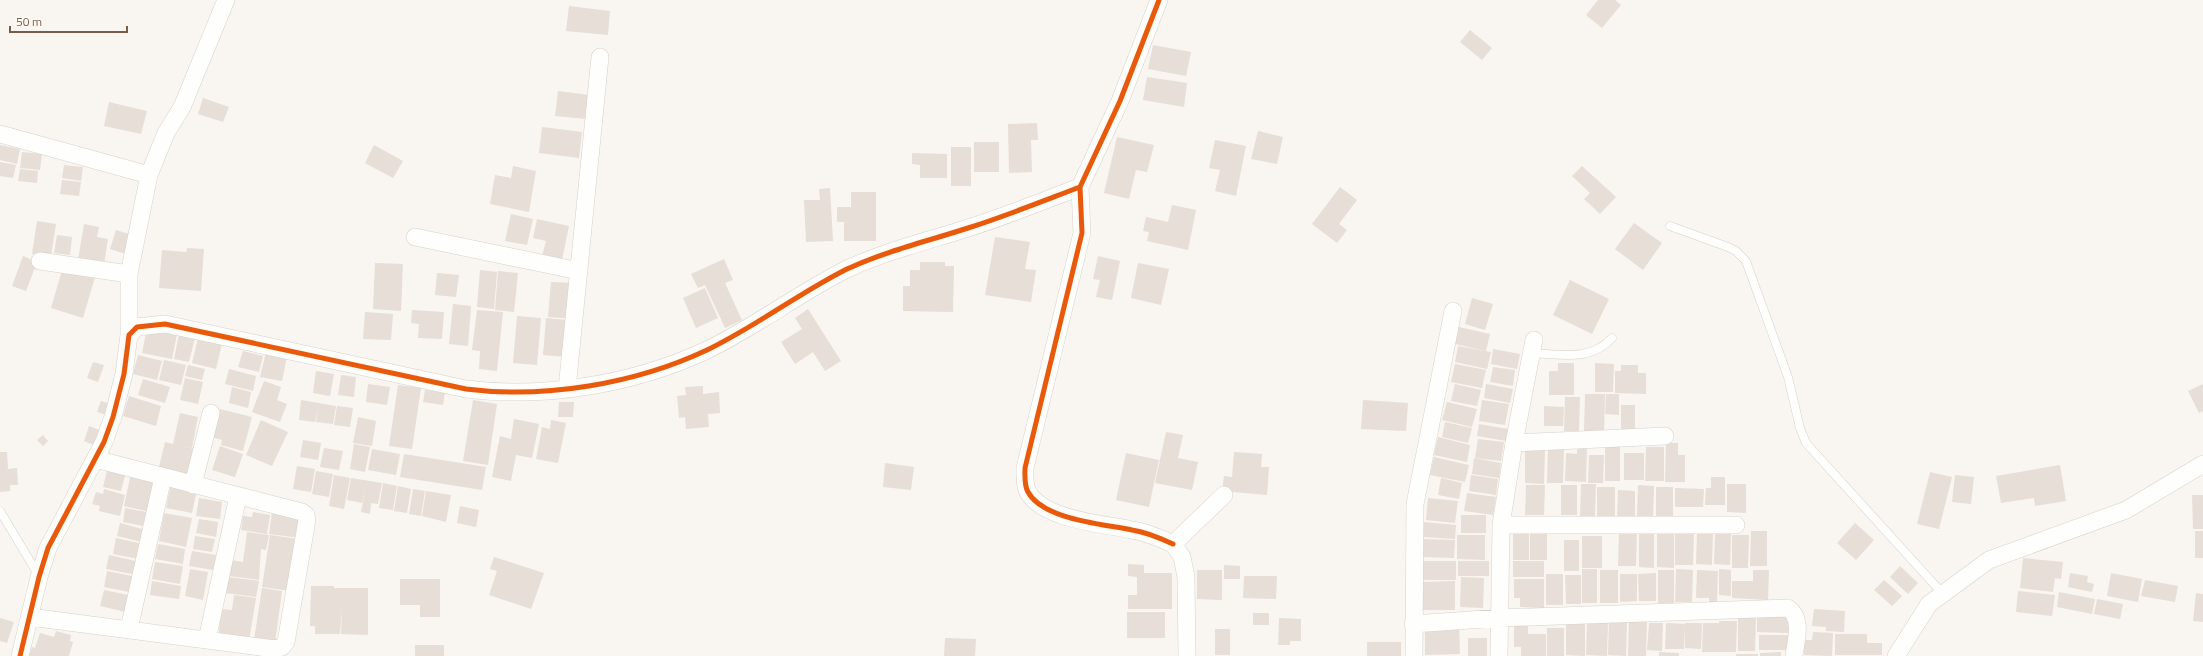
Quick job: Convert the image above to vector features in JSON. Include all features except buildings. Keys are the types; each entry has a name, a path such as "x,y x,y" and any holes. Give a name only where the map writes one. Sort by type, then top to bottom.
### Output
{"street":[{"path":"20,656 39,577 48,548 104,442 113,417 124,374 129,335 129,274 150,175 166,133 182,107 226,0"},
{"path":"1159,0 1120,101 1080,188 1082,233 1025,468 1025,482 1028,492 1040,504 1054,511 1084,523 1132,530 1152,535 1173,544 1182,557 1186,577 1187,656"},
{"path":"567,389 600,57"},
{"path":"0,134 150,175"},
{"path":"129,335 137,327 165,324 466,389 499,393 530,393 567,389 622,379 673,365 708,350 846,270 883,254 970,227 1080,188"},
{"path":"415,237 579,271"},
{"path":"40,261 129,274"},
{"path":"1414,656 1413,624 1415,504 1453,311"},
{"path":"1499,656 1501,525 1514,443 1533,347"},
{"path":"193,485 211,413"},
{"path":"1514,443 1665,436"},
{"path":"30,617 275,649 282,647 286,642 307,520 306,515 302,512 95,459"},
{"path":"1896,656 1929,604 1989,560 2126,510 2203,464"},
{"path":"129,629 162,477"},
{"path":"1173,544 1224,494"},
{"path":"207,640 238,496"},
{"path":"1501,525 1736,525"},
{"path":"1413,624 1499,618 1788,608 1794,612 1798,619 1794,656"}],"lane":[{"path":"1670,226 1728,247 1736,251 1746,261 1788,377 1800,428 1806,444 1942,594"},
{"path":"1533,347 1593,353 1603,348 1612,338"},
{"path":"0,511 39,577"}],"cycle path":[{"path":"1159,0 1120,101 1080,187 1082,233 1025,468 1025,477 1028,492 1036,501 1047,509 1060,515 1091,523 1142,532 1173,544"},
{"path":"20,656 39,577 48,548 104,442 113,417 124,374 129,335 137,327 165,324 466,389 496,392 526,392 589,386 620,380 679,362 725,341 829,278 847,269 892,252 968,228 1080,187"}]}
